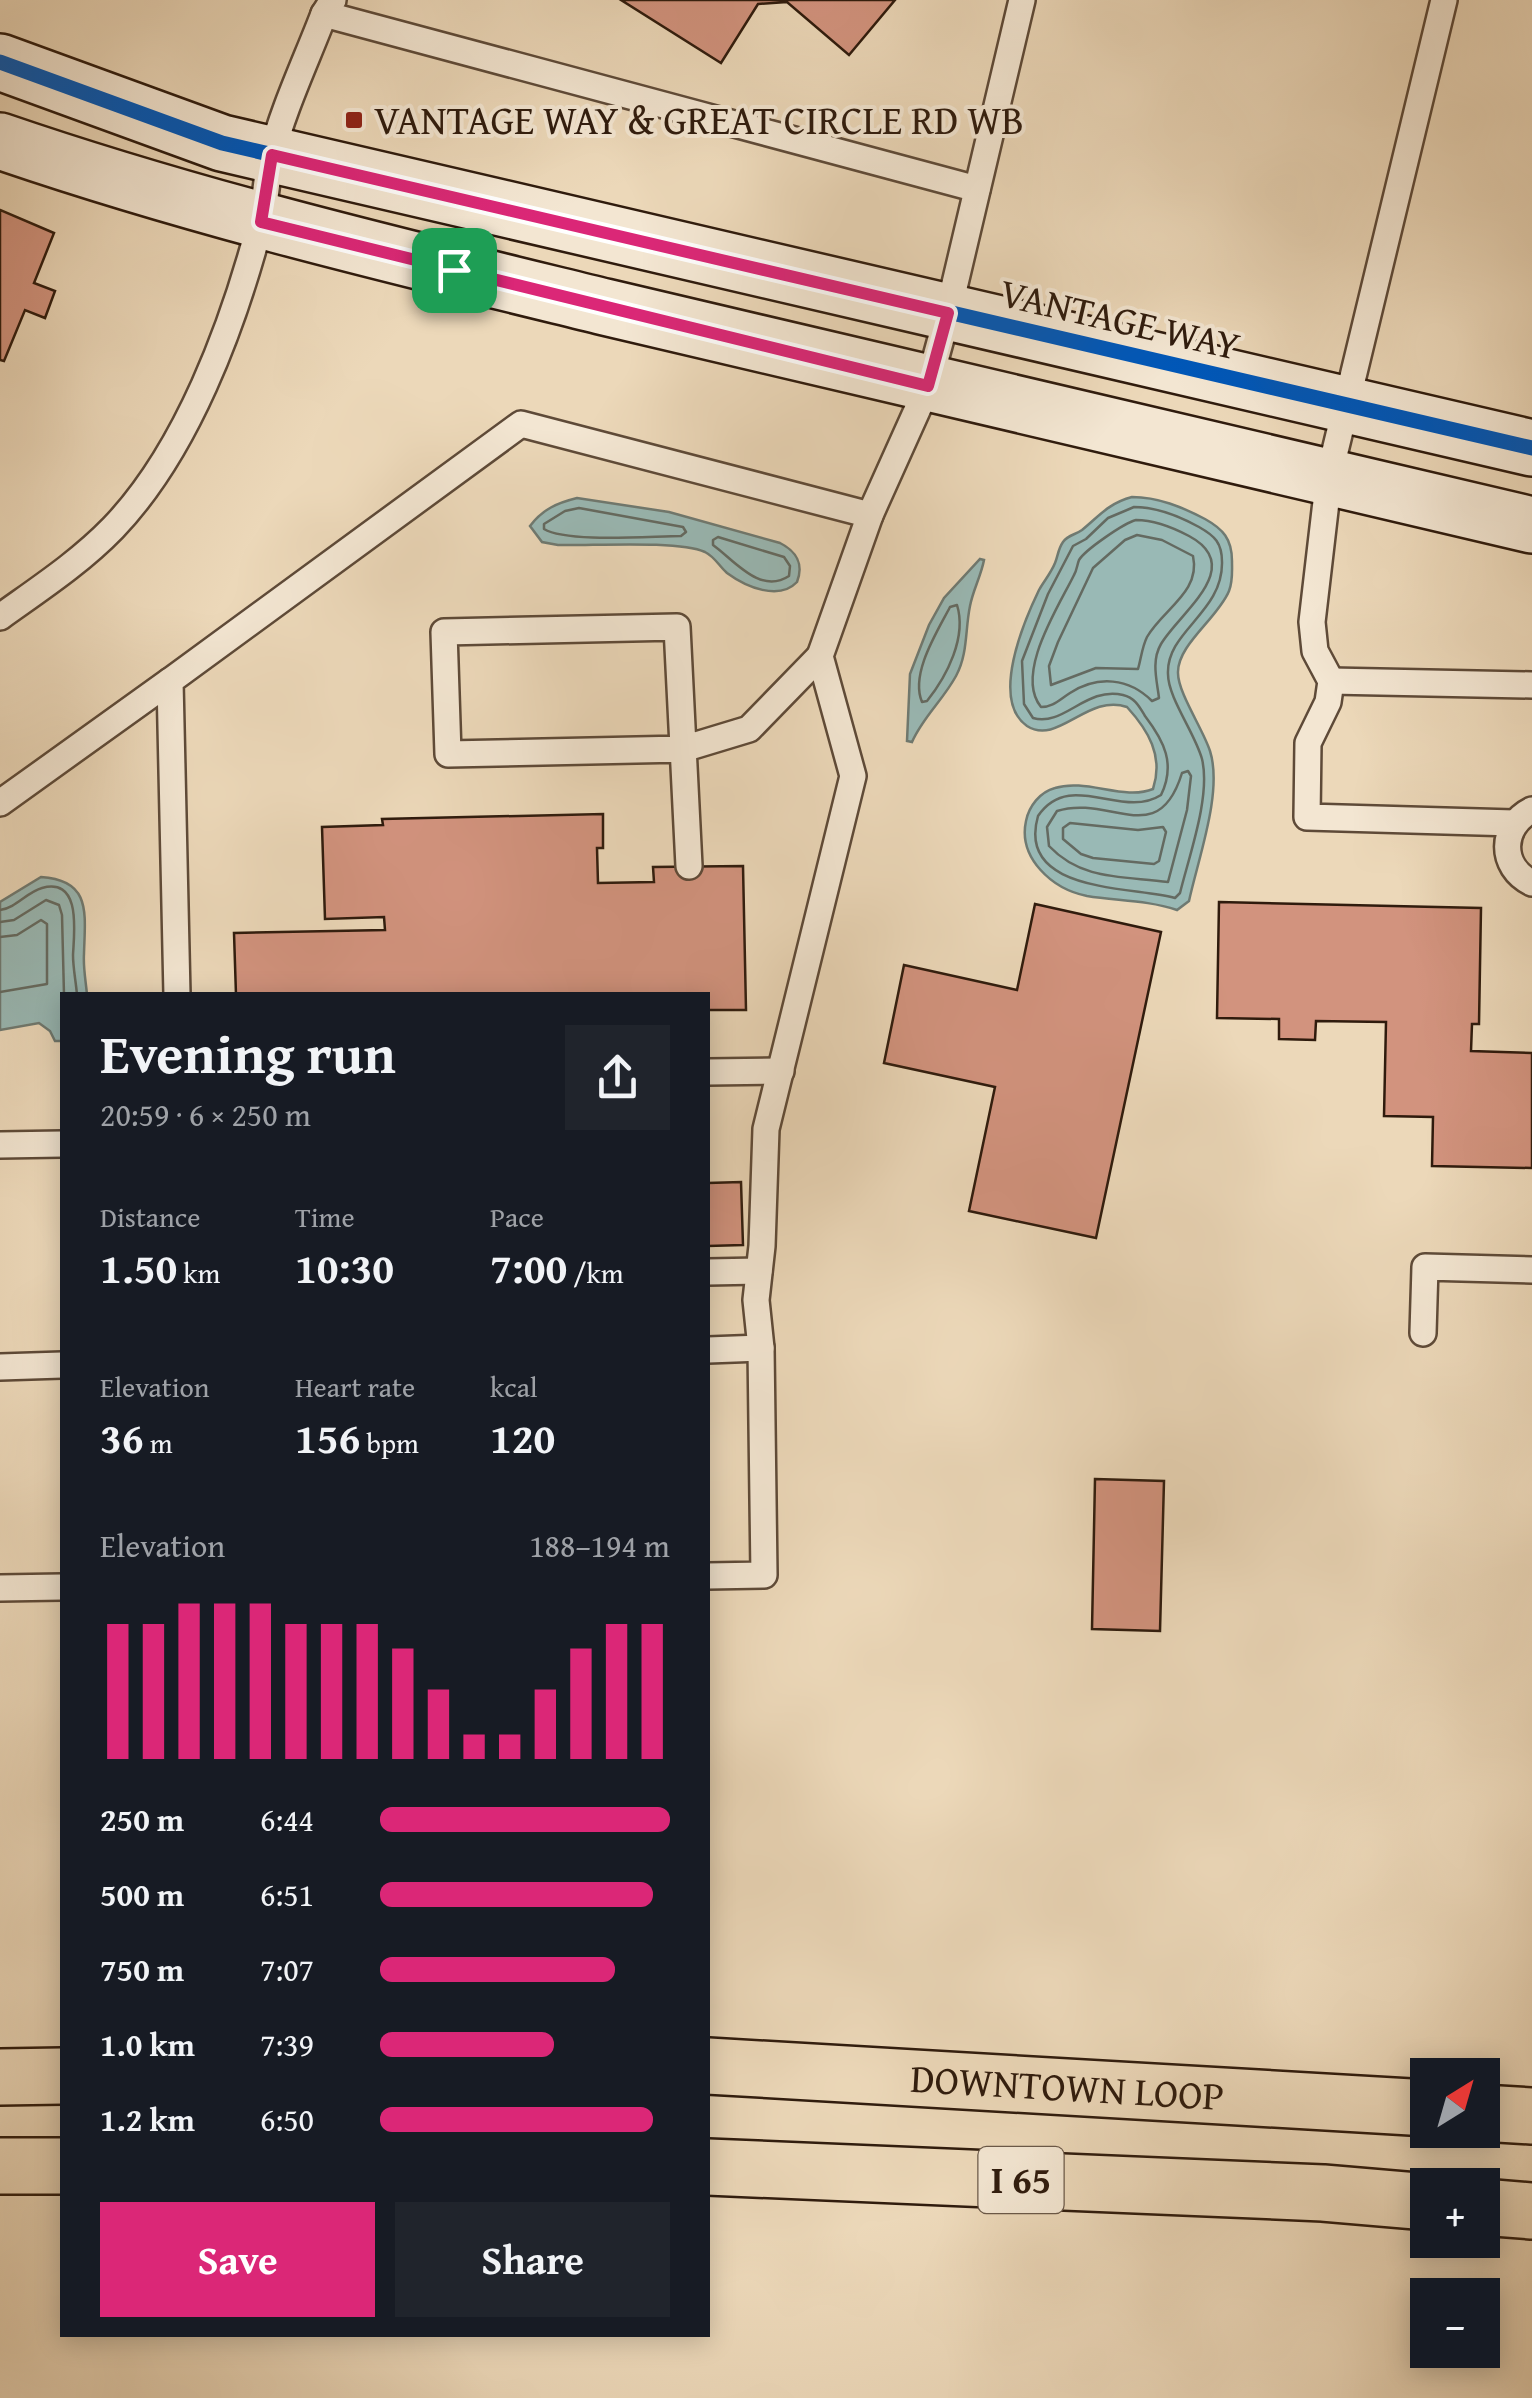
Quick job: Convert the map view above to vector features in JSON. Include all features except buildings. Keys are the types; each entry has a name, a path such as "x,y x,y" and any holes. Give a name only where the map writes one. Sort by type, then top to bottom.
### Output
{"highway":[{"name":"DOWNTOWN LOOP","path":"710,2066 1410,2107"},
{"path":"0,2077 60,2076"},
{"path":"1500,2114 1532,2116"},
{"path":"0,2166 60,2166"},
{"name":"I 65","path":"713,2167 1323,2192 1410,2200"},
{"path":"1500,2208 1532,2211"}],"street":[{"name":"VANTAGE WAY","path":"0,62 222,144 1532,448"},
{"path":"0,140 261,222 928,386 1082,418 1532,524"}],"lane":[{"path":"689,866 683,749 677,627 444,632 448,754 683,749 749,729 820,656 870,515 928,386 1022,0"},
{"path":"1444,0 1329,476 1312,622 1315,651 1330,681 1328,702 1308,743 1307,817 1523,816"},
{"path":"0,617 78,562 116,526 178,440 199,398 261,222 272,155 328,7 976,189"},
{"path":"0,803 521,424 870,515"},
{"path":"710,1576 764,1574 761,1348 756,1300 766,1129 853,776 820,656"},
{"path":"170,681 177,992"},
{"path":"1330,681 1532,685"},
{"path":"1523,816 1507,838 1507,850 1515,870 1532,883"},
{"path":"710,1072 780,1070"},
{"path":"0,1145 60,1144"},
{"path":"1423,1332 1425,1267 1532,1270"},
{"path":"710,1272 760,1272"},
{"path":"710,1350 761,1348"},
{"path":"0,1366 60,1365"},
{"path":"0,1588 60,1587"}],"water":[{"path":"1132,497 1170,504 1205,519 1225,536 1232,553 1229,591 1179,663 1182,691 1210,751 1213,786 1208,826 1189,901 1177,910 1087,896 1062,887 1040,870 1025,835 1033,805 1055,788 1079,786 1130,792 1153,789 1157,766 1152,744 1127,707 1099,707 1062,725 1039,730 1027,726 1016,714 1011,698 1019,640 1061,545 1111,506"},
{"path":"577,498 669,512 780,543 797,559 797,582 781,591 762,590 743,583 708,554 692,548 542,542 530,526 551,507"},
{"path":"980,559 984,560 970,606 960,668 912,742 907,741 910,674 929,625 944,598"},
{"path":"41,877 69,885 82,902 87,992 60,992 60,1041 55,1041 39,1023 0,1030 0,902"}],"cycle path":[{"path":"0,62 222,143 1532,448"}],"place":[{"name":"VANTAGE WAY & GREAT CIRCLE RD WB","path":"354,120"}],"route":[{"path":"272,155 948,313 928,386 454,270 261,222 272,155"}]}
